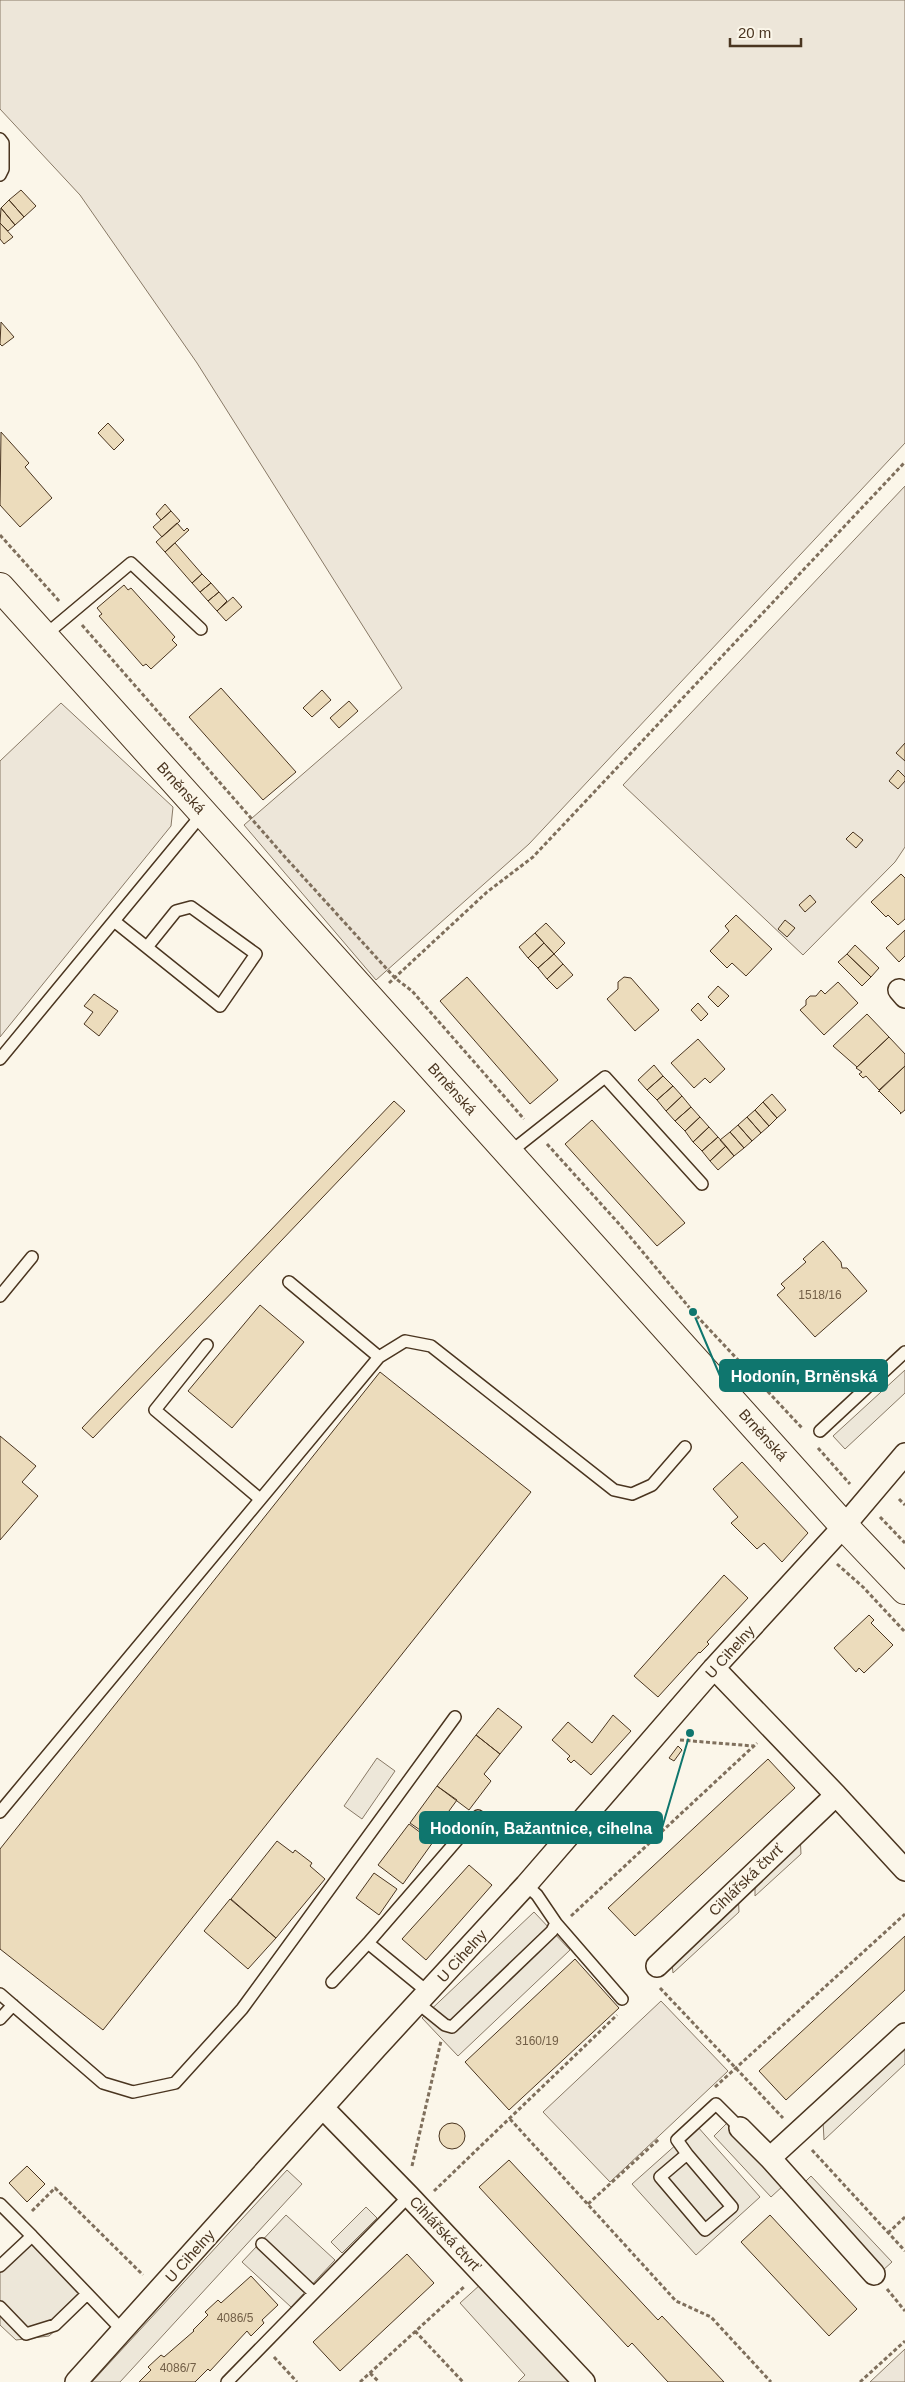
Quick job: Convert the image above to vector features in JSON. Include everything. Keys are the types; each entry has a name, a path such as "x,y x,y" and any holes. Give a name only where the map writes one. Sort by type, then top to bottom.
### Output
{"main road":[{"name":"Brněnská","path":"0,587 844,1526 905,1590"}],"street":[{"name":"U Cihelny","path":"76,2382 526,1886 714,1668 844,1526 905,1454"},
{"path":"714,1668 905,1870"},
{"name":"Cihlářská čtvrť","path":"656,1974 836,1795"},
{"path":"770,2158 905,2034"},
{"name":"Cihlářská čtvrť","path":"323,2108 414,2201 584,2382"},
{"path":"740,2128 770,2158 874,2274"}],"lane":[{"path":"0,139 3,143 3,169 0,175"},
{"path":"44,636 131,563 201,629"},
{"path":"0,1059 203,813"},
{"path":"114,921 220,1006 256,954 191,907 176,911 147,947"},
{"path":"509,1153 605,1077 702,1184"},
{"path":"0,1296 32,1257"},
{"path":"289,1282 379,1357"},
{"path":"0,1812 379,1357 405,1341 431,1346 614,1490 632,1494 652,1485 685,1447"},
{"path":"207,1346 155,1410 260,1499"},
{"path":"820,1431 905,1352"},
{"path":"0,1994 103,2083 133,2092 175,2083 242,2009 455,1717"},
{"path":"332,1982 478,1816"},
{"path":"526,1886 537,1895 558,1925 622,1999"},
{"path":"368,1943 424,1998 445,2026 452,2027 558,1925"},
{"path":"0,2019 13,2006"},
{"path":"688,2154 660,2177 705,2230 732,2207 688,2154 676,2140 716,2104 740,2128"},
{"path":"227,2382 314,2293 414,2201"},
{"path":"0,2204 123,2331"},
{"path":"0,2266 32,2236"},
{"path":"262,2244 314,2293"},
{"path":"0,2307 26,2334 55,2325 87,2294"}],"path":[{"path":"371,1000 487,892 533,856 905,462"},
{"path":"0,535 72,614 285,857 395,978 412,991 621,1226 693,1312 804,1430"},
{"path":"815,1443 831,1463"},
{"path":"899,1498 905,1505"},
{"path":"898,1536 905,1544"},
{"path":"837,1564 864,1587 905,1632"},
{"path":"678,1740 754,1746"},
{"path":"558,1925 761,1740"},
{"path":"736,2068 905,1914"},
{"path":"656,1974 736,2068 905,2251"},
{"path":"414,2201 510,2119 628,2005 622,1999"},
{"path":"411,2168 445,2026"},
{"path":"510,2119 676,2301 711,2317 771,2382"},
{"path":"19,2223 55,2188 147,2279"},
{"path":"888,2233 905,2217"},
{"path":"360,2382 480,2272"},
{"path":"415,2331 463,2382"},
{"path":"860,2382 905,2341"},
{"path":"263,2345 297,2382"},
{"path":"370,2373 379,2382"}],"shaded area":[{"path":"0,0 905,0 905,443 529,844 376,980 244,825 402,688 197,363 80,195 0,109"},
{"path":"905,486 905,847 895,862 803,955 623,785"},
{"path":"61,703 173,807 171,826 0,1037 0,761"},
{"path":"905,1370 905,1393 845,1449 833,1436"},
{"path":"377,1758 395,1771 362,1819 344,1806"},
{"path":"800,1834 801,1854 755,1896 755,1876"},
{"path":"738,1891 739,1912 673,1973 671,1954"},
{"path":"534,1912 570,1950 458,2056 422,2018"},
{"path":"661,2001 728,2071 610,2182 543,2112"},
{"path":"905,2042 905,2064 824,2140 823,2121"},
{"path":"727,2123 784,2185 771,2197 714,2136"},
{"path":"697,2126 760,2197 696,2255 632,2184"},
{"path":"287,2170 302,2184 120,2382 92,2382"},
{"path":"811,2176 892,2262 882,2271 802,2185"},
{"path":"366,2207 377,2218 342,2253 331,2242"},
{"path":"286,2215 335,2260 291,2307 242,2262"},
{"path":"25,2237 89,2301 49,2336 16,2340 0,2325 0,2259"},
{"path":"491,2275 589,2382 518,2382 525,2375 460,2303"},
{"path":"905,2349 905,2382 870,2382"}],"building":[{"path":"21,190 36,206 24,217 9,200"},
{"path":"9,200 24,217 15,225 1,208"},
{"path":"1,208 15,225 8,231 0,223"},
{"path":"0,223 13,237 4,244 0,239"},
{"path":"1,322 14,337 2,346 0,344"},
{"path":"108,423 124,440 114,450 98,433"},
{"path":"1,432 29,463 25,467 52,498 20,527 0,505"},
{"path":"165,504 171,511 161,520 156,514"},
{"path":"171,511 180,521 162,537 153,527"},
{"path":"177,523 184,531 187,528 189,530 165,552 156,542"},
{"path":"175,543 202,574 192,583 165,552"},
{"path":"202,574 211,583 200,592 192,583"},
{"path":"211,583 219,592 208,601 200,592"},
{"path":"124,585 128,590 131,588 175,637 172,640 177,645 151,669 146,664 143,666 99,616 102,614 97,608"},
{"path":"219,592 227,601 217,611 208,601"},
{"path":"233,597 242,607 226,621 217,611"},
{"path":"221,688 296,772 263,800 189,717"},
{"path":"322,690 331,700 312,717 303,708"},
{"path":"349,701 358,711 339,728 330,718"},
{"path":"905,743 905,761 896,753"},
{"path":"898,770 905,777 905,781 898,789 889,781"},
{"path":"853,832 863,840 856,848 846,839"},
{"path":"901,874 905,878 905,919 898,925 888,915 886,917 871,902"},
{"path":"810,895 816,902 805,912 799,905"},
{"path":"736,915 772,949 746,976 732,963 727,968 710,951 729,931 725,926"},
{"path":"785,920 795,928 787,937 778,929"},
{"path":"546,923 565,943 554,954 535,933"},
{"path":"905,930 905,956 899,962 886,948"},
{"path":"535,933 544,943 528,958 519,947"},
{"path":"544,943 554,954 538,968 528,958"},
{"path":"855,945 879,968 871,977 847,954"},
{"path":"554,954 563,964 547,979 538,968"},
{"path":"847,954 871,977 862,986 838,962"},
{"path":"563,964 573,975 557,989 547,979"},
{"path":"467,977 558,1080 530,1104 440,1001"},
{"path":"624,977 631,978 659,1010 635,1031 607,999 618,989 618,982"},
{"path":"838,982 858,1003 824,1035 800,1010 806,1005 806,1000 810,996 816,996 821,990 825,994"},
{"path":"718,986 729,996 718,1007 708,997"},
{"path":"94,994 118,1011 99,1036 84,1024 93,1012 84,1006"},
{"path":"698,1003 708,1014 701,1021 691,1010"},
{"path":"867,1014 889,1037 856,1068 833,1046"},
{"path":"889,1037 905,1054 905,1066 879,1090 866,1076 863,1078 859,1074 862,1072 856,1068"},
{"path":"698,1039 725,1069 710,1083 705,1078 694,1088 671,1063"},
{"path":"654,1065 663,1076 647,1090 638,1080"},
{"path":"905,1066 905,1110 900,1114 879,1091"},
{"path":"663,1076 673,1086 657,1100 647,1090"},
{"path":"673,1086 682,1096 666,1111 657,1100"},
{"path":"772,1094 786,1110 777,1118 763,1102"},
{"path":"682,1096 691,1107 675,1121 666,1111"},
{"path":"394,1101 405,1111 93,1438 82,1428"},
{"path":"763,1102 777,1118 769,1126 755,1110"},
{"path":"691,1107 700,1117 685,1131 675,1121"},
{"path":"755,1110 769,1126 761,1133 747,1117"},
{"path":"700,1117 709,1127 693,1142 685,1131"},
{"path":"747,1117 761,1133 752,1141 738,1125"},
{"path":"592,1120 685,1223 657,1246 565,1144"},
{"path":"738,1125 752,1141 744,1148 730,1132"},
{"path":"709,1127 718,1137 702,1151 693,1142"},
{"path":"730,1132 744,1148 734,1156 720,1140"},
{"path":"718,1137 726,1146 710,1161 702,1151"},
{"path":"726,1146 734,1156 718,1170 710,1161"},
{"path":"823,1241 841,1262 842,1268 847,1268 867,1291 815,1337 777,1295 785,1288 781,1284 806,1262 803,1259"},
{"path":"260,1305 304,1342 232,1428 188,1391"},
{"path":"380,1372 531,1492 103,2030 0,1949 0,1849"},
{"path":"0,1436 36,1466 22,1482 38,1496 0,1540"},
{"path":"742,1462 808,1533 782,1562 764,1543 757,1549 731,1523 738,1517 713,1489"},
{"path":"724,1575 748,1598 707,1642 709,1644 699,1652 658,1697 634,1676"},
{"path":"869,1615 874,1620 871,1623 893,1645 864,1673 859,1668 856,1672 834,1648"},
{"path":"498,1708 522,1727 500,1754 476,1735"},
{"path":"613,1715 631,1731 591,1775 574,1760 571,1763 567,1759 570,1756 552,1740 568,1722 592,1743"},
{"path":"476,1735 500,1754 484,1774 491,1781 469,1810 437,1786"},
{"path":"678,1746 682,1750 674,1761 669,1758"},
{"path":"768,1759 795,1788 635,1936 608,1908"},
{"path":"437,1786 457,1800 430,1837 410,1823"},
{"path":"409,1824 433,1842 403,1884 378,1865"},
{"path":"277,1841 293,1853 295,1850 312,1863 310,1866 325,1879 276,1938 231,1899"},
{"path":"469,1865 492,1885 426,1960 402,1939"},
{"path":"374,1873 397,1889 379,1915 356,1898"},
{"path":"230,1899 276,1938 248,1969 204,1931"},
{"path":"905,1936 905,1990 786,2100 759,2071"},
{"path":"575,1959 619,2008 509,2110 465,2062"},
{"path":"452,2123 461,2127 465,2136 461,2145 452,2149 443,2145 439,2136 443,2127"},
{"path":"509,2160 658,2320 662,2316 724,2382 668,2382 632,2343 628,2347 479,2187"},
{"path":"27,2166 45,2184 27,2202 9,2183"},
{"path":"770,2215 857,2309 829,2336 741,2242"},
{"path":"407,2254 434,2283 340,2371 313,2342"},
{"path":"251,2276 278,2305 262,2320 264,2323 251,2336 247,2331 210,2371 208,2369 195,2382 139,2382 151,2370 148,2367 161,2355 164,2357 194,2331 208,2315 205,2312 218,2300 221,2303"}],"place":[{"name":"Hodonín, Brněnská","path":"693,1312"},
{"name":"Hodonín, Bažantnice, cihelna","path":"690,1733"}]}
